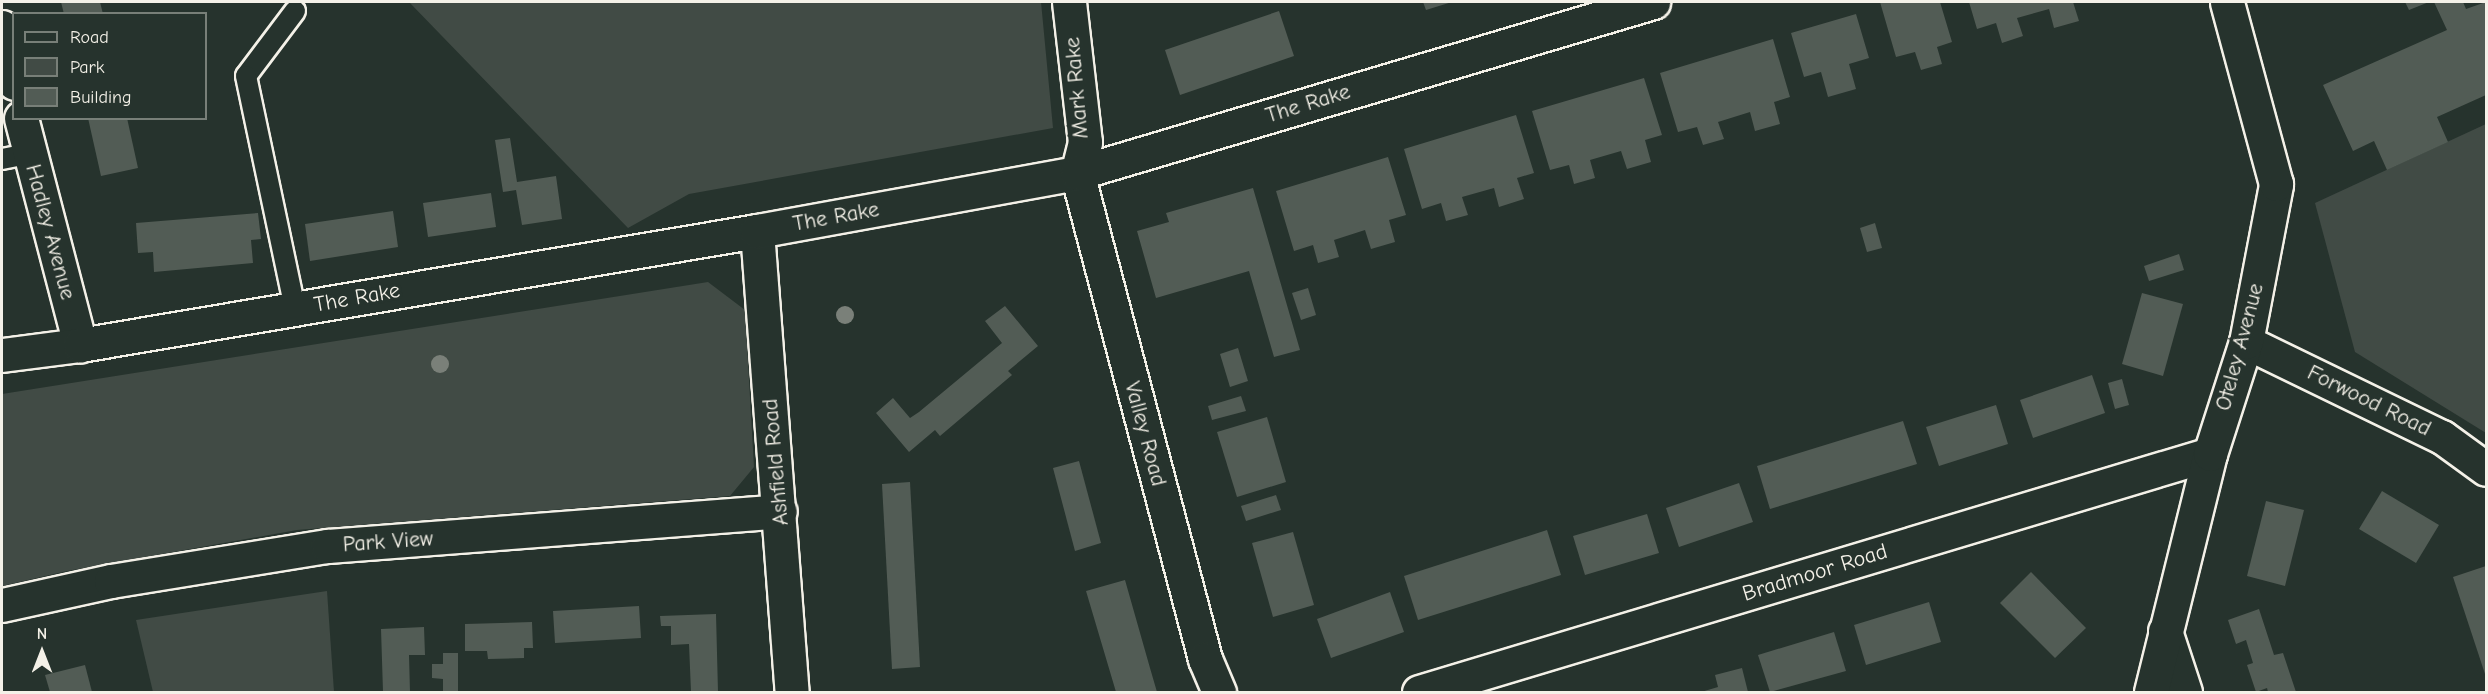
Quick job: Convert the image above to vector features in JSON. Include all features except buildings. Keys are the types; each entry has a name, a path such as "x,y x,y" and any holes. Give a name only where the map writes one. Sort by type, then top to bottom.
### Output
{"street":[{"name":"Mark Rake","path":"1069,2 1085,142 1077,173"},
{"name":"The Rake","path":"2,355 81,345 758,231 1077,173 1653,2"},
{"name":"Oteley Avenue","path":"2151,693 2210,454 2246,342 2276,184 2227,2"},
{"path":"2,27 12,74"},
{"name":"Hadley Avenue","path":"21,120 15,156 81,345"},
{"name":"Valley Road","path":"1077,173 1205,659 1219,693"},
{"name":"Ashfield Road","path":"758,231 792,693"},
{"name":"Forwood Road","path":"2246,342 2442,437 2487,469"},
{"name":"Bradmoor Road","path":"1419,693 2210,454"},
{"name":"Park View","path":"2,606 111,581 328,546 780,511"},
{"path":"2165,630 2185,693"}],"lane":[{"path":"295,11 246,76 296,309"}],"green space":[{"path":"409,2 1041,2 1053,128 689,194 628,228"},
{"path":"2486,124 2486,433 2355,352 2315,203"},
{"path":"708,282 745,310 754,467 730,496 297,530 67,571 2,586 2,394"},
{"path":"327,591 334,692 153,692 136,620"}]}
